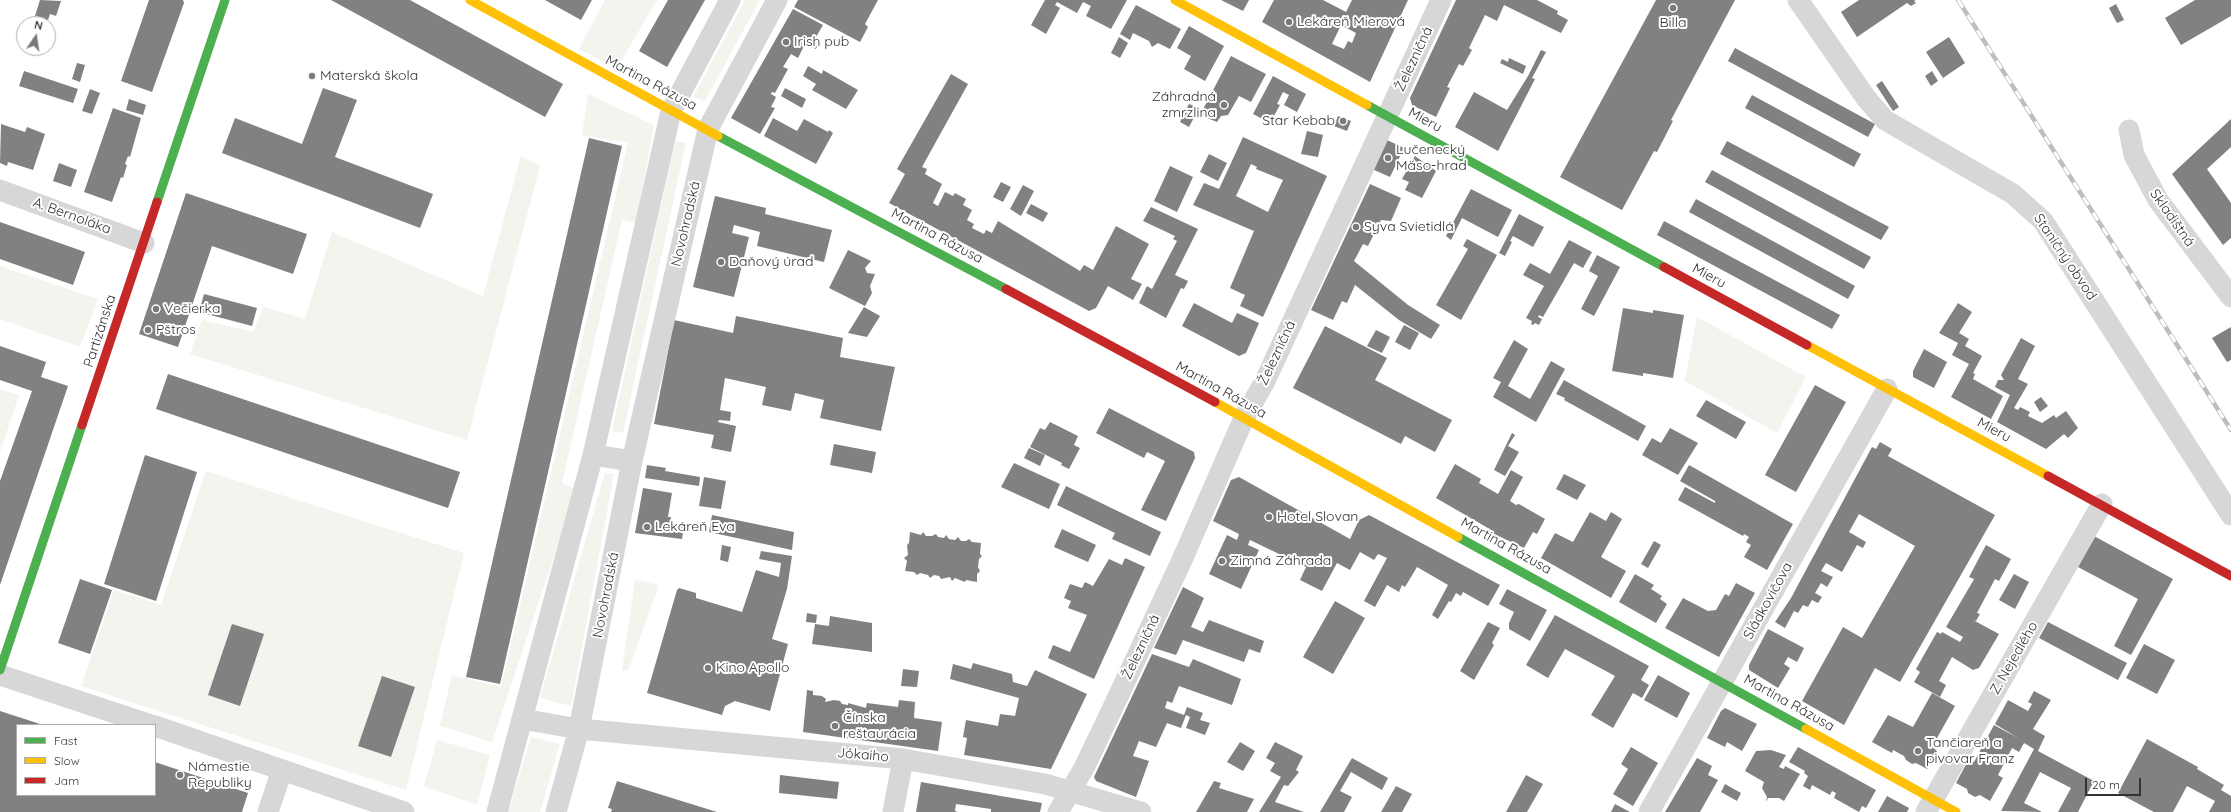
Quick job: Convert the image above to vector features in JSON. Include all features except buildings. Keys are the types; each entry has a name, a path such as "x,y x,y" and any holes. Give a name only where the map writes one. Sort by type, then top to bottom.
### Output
{"street":[{"name":"Partizánska","path":"0,670 225,0"},
{"name":"Martina Rázusa","path":"470,0 671,111 708,129 1244,418 1723,682 1929,806 1956,812"},
{"path":"497,812 594,455 671,111 730,0"},
{"name":"Novohradská","path":"556,812 579,729 632,461 708,129 776,0"},
{"name":"Mieru","path":"1175,0 1887,389 2102,504 2231,576"},
{"name":"Železničná","path":"1058,812 1084,768 1182,560 1244,418 1265,380 1441,0"},
{"name":"Staničný obvod","path":"1798,0 1866,98 1885,120 2013,194 2043,220 2231,515"},
{"name":"Skladištná","path":"2129,130 2134,155 2158,200 2231,297"},
{"name":"A. Bernoláka","path":"0,190 144,242"},
{"name":"Sládkovičova","path":"1649,812 1887,389"},
{"path":"594,455 632,461"},
{"name":"Z. Nejedlého","path":"1929,806 2102,504"},
{"path":"0,675 148,724"},
{"path":"522,719 579,729"},
{"path":"156,726 404,812"},
{"name":"Jókaiho","path":"579,729 903,759 1071,790 1141,812"},
{"path":"893,812 903,759"},
{"path":"268,812 282,770"}],"shaded area":[{"path":"605,0 657,0 617,68 579,49"},
{"path":"745,0 760,0 705,101 693,97"},
{"path":"588,94 654,125 636,223 622,220 562,483 574,489 559,542 492,742 440,726 452,675 501,687 628,143 582,135"},
{"path":"675,141 686,143 623,433 612,431"},
{"path":"521,156 540,166 467,440 190,354 202,320 253,332 263,307 305,319 332,232 483,296"},
{"path":"0,266 98,299 80,347 0,319"},
{"path":"1697,317 1806,377 1777,433 1685,381"},
{"path":"0,389 19,395 0,452"},
{"path":"206,471 464,553 406,790 81,686 114,590 161,605"},
{"path":"605,473 614,474 571,706 540,698"},
{"path":"635,580 659,585 628,671 622,670"},
{"path":"531,737 560,744 540,812 508,812"},
{"path":"437,740 490,755 477,805 424,786"}],"railway":[{"path":"1958,0 2231,430"}],"traffic: fast":[{"path":"157,202 225,0"},
{"path":"1367,105 1664,267"},
{"path":"718,136 1006,289"},
{"path":"0,670 82,425"},
{"path":"1458,537 1806,729"}],"traffic: slow":[{"path":"470,0 718,136"},
{"path":"1175,0 1367,105"},
{"path":"1807,345 2048,476"},
{"path":"1215,402 1458,537"},
{"path":"1806,729 1956,812"}],"traffic: jam":[{"path":"82,425 157,202"},
{"path":"1664,267 1807,345"},
{"path":"1006,289 1215,402"},
{"path":"2048,476 2231,576"}],"place":[{"name":"Billa","path":"1673,8"},
{"name":"Lekáreň Mierová","path":"1289,22"},
{"name":"Irish pub","path":"786,42"},
{"name":"Materská škola","path":"312,76"},
{"name":"Záhradná zmrzlina","path":"1224,105"},
{"name":"Star Kebab","path":"1343,121"},
{"name":"Lučenecký Mäso-hrad","path":"1388,158"},
{"name":"Syva Svietidlá","path":"1356,227"},
{"name":"Daňový úrad","path":"721,262"},
{"name":"Večierka","path":"156,309"},
{"name":"Pštros","path":"148,330"},
{"name":"Hotel Slovan","path":"1269,517"},
{"name":"Lekáreň Eva","path":"647,527"},
{"name":"Zimná Záhrada","path":"1222,561"},
{"name":"Kino Apollo","path":"708,668"},
{"name":"Čínska reštaurácia","path":"835,726"},
{"name":"Tančiareň a pivovar Franz","path":"1918,751"},
{"name":"Námestie Republiky","path":"180,775"}]}
